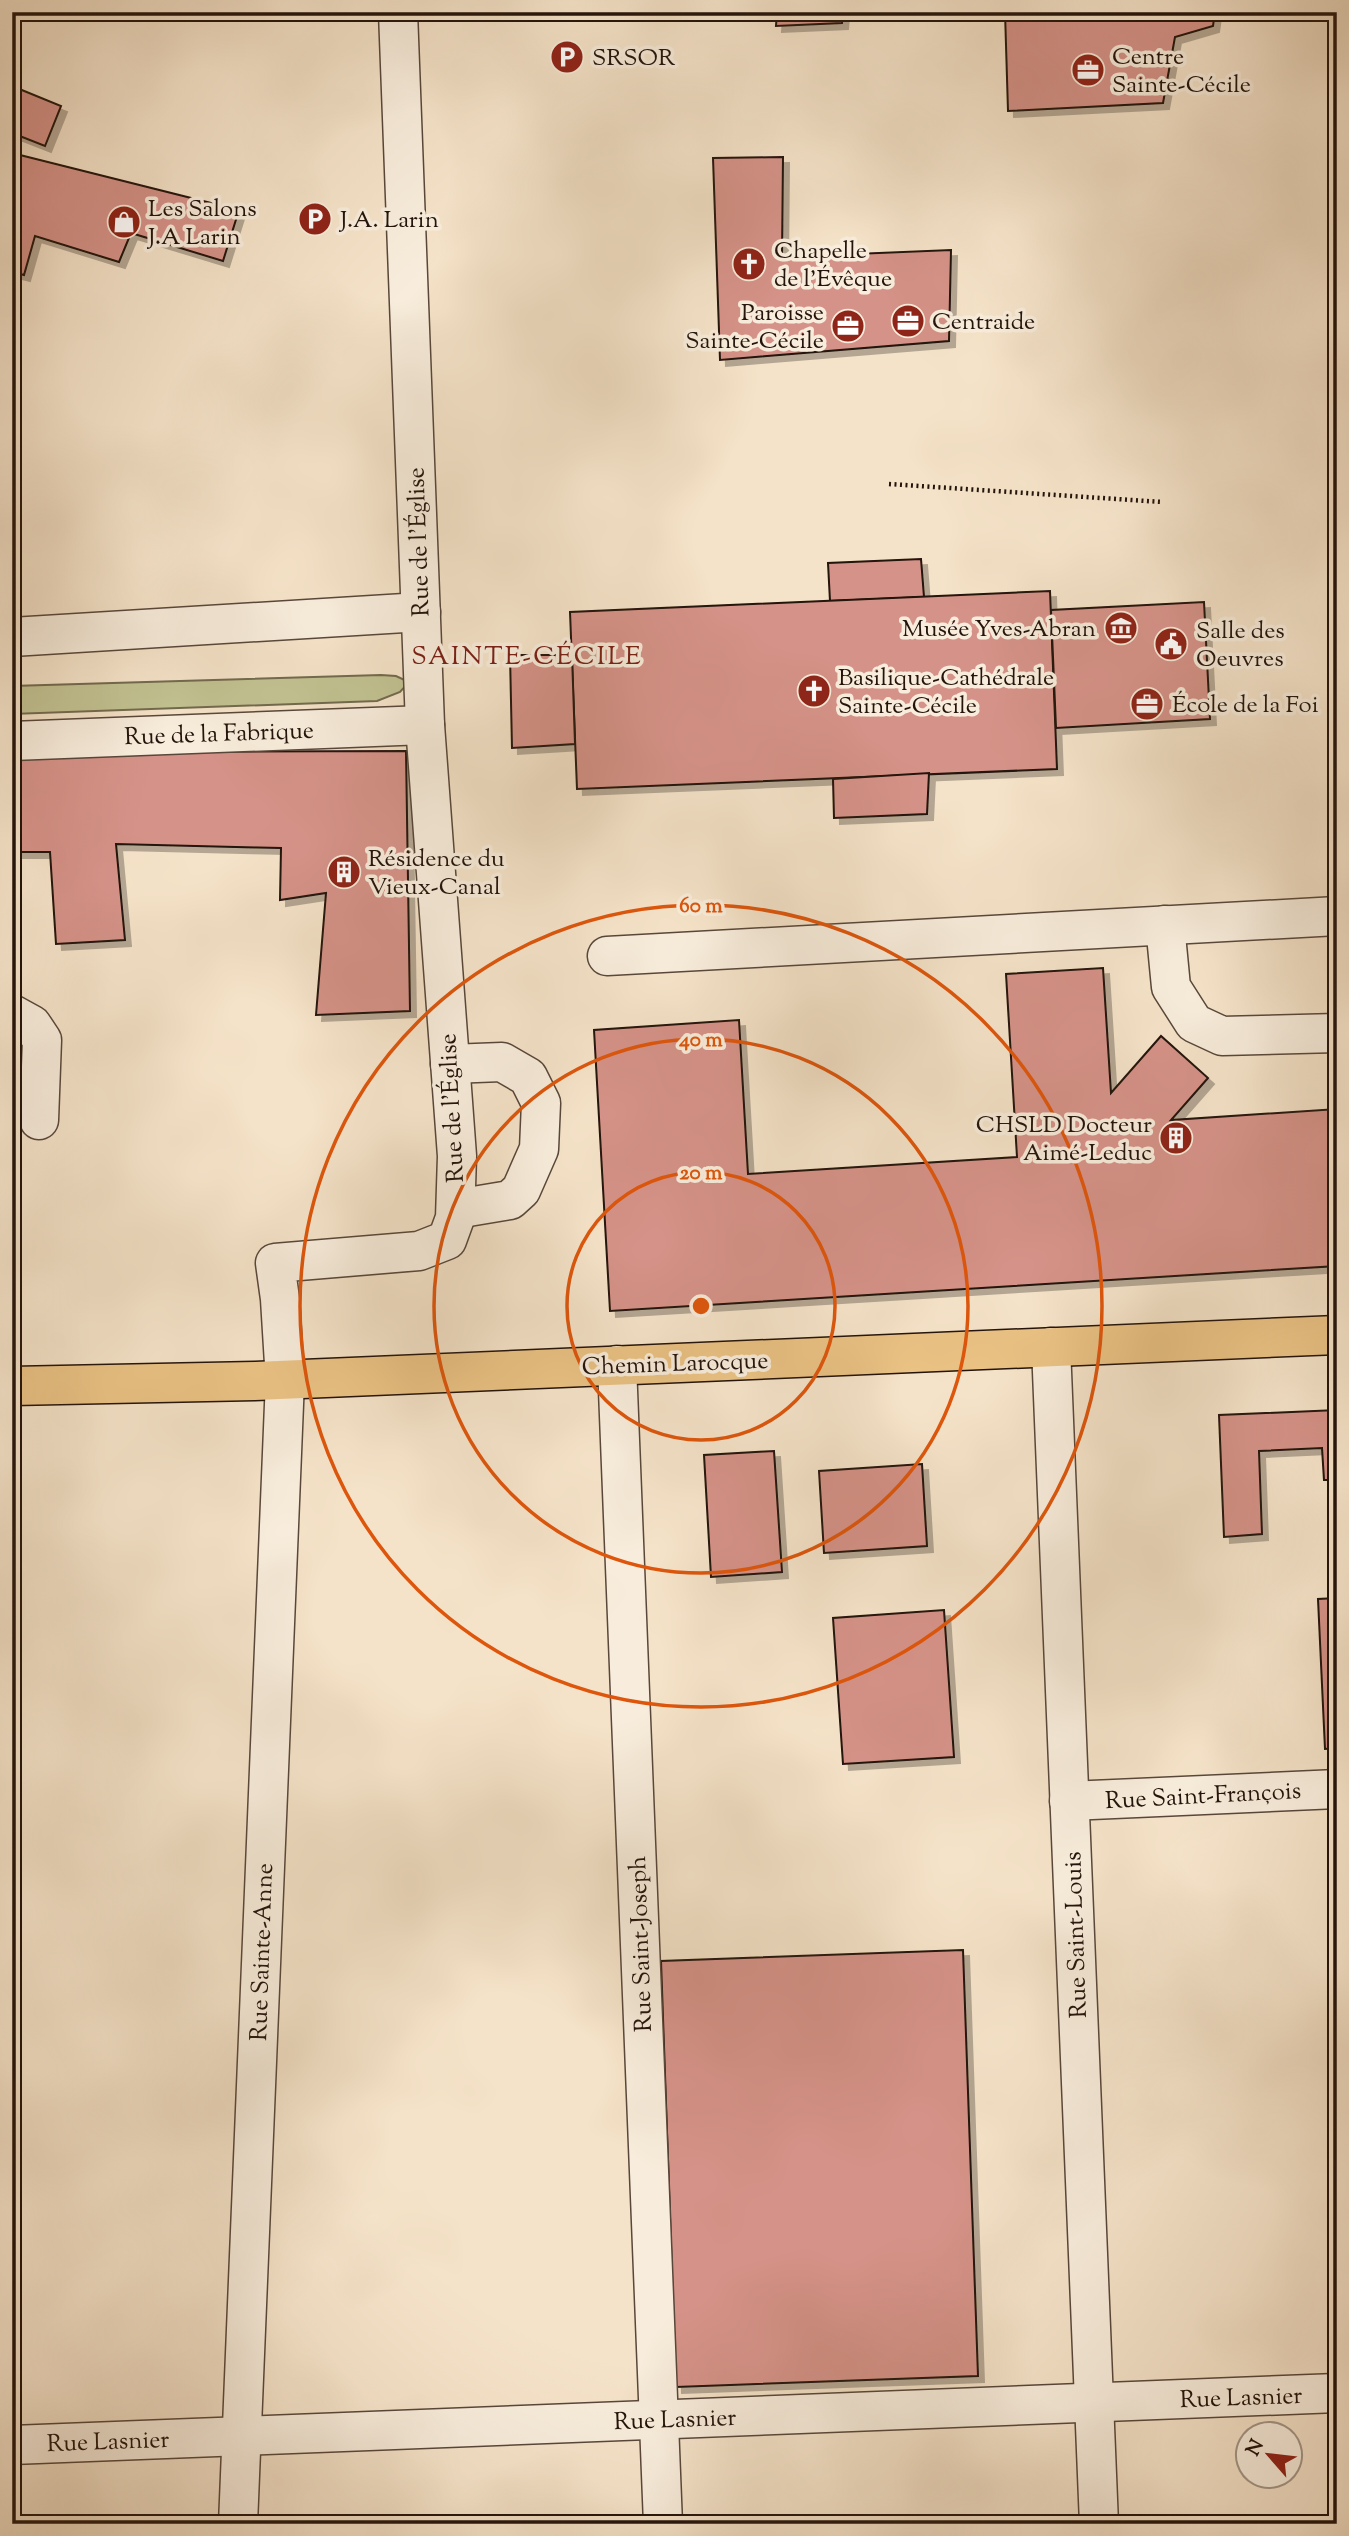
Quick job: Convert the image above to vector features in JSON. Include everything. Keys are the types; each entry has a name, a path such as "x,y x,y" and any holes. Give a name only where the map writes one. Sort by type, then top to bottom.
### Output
{"main road":[{"name":"Chemin Larocque","path":"12,1386 285,1380 1337,1335"}],"street":[{"name":"Rue de l'Église","path":"285,1380 275,1263 419,1251 447,1240 456,1209 457,1156 425,725 398,12"},
{"path":"12,637 421,612"},
{"name":"Rue de la Fabrique","path":"12,741 425,725"},
{"path":"607,956 1337,916"},
{"path":"1165,925 1171,987 1194,1023 1222,1036 1337,1033"},
{"path":"12,1014 32,1025 43,1040 39,1120"},
{"path":"450,1064 502,1062 528,1077 541,1103 539,1149 521,1190 510,1200 456,1209"},
{"name":"Rue Saint-Louis","path":"1051,1347 1099,2524"},
{"name":"Rue Saint-Joseph","path":"617,1365 663,2524"},
{"name":"Rue Sainte-Anne","path":"238,2524 285,1380"},
{"name":"Rue Saint-François","path":"1069,1801 1337,1789"},
{"name":"Rue Lasnier","path":"12,2445 1337,2393"}],"path":[{"path":"890,484 1161,502"}],"green space":[{"path":"396,676 409,682 400,692 377,701 12,714 12,686"}],"building":[{"path":"777,12 843,12 842,23 776,26"},
{"name":"Centre Sainte-Cécile","path":"1005,12 1215,12 1213,26 1175,37 1163,103 1008,111"},
{"path":"12,86 61,106 45,146 12,133"},
{"name":"Les Salons J.A Larin","path":"12,153 239,210 223,261 131,233 119,262 35,236 24,275 12,272"},
{"path":"783,157 782,257 951,250 949,341 720,360 713,158"},
{"path":"921,559 924,597 830,601 828,563"},
{"name":"Basilique-Cathédrale Sainte-Cécile","path":"1050,591 1057,769 577,789 570,612"},
{"path":"1204,602 1210,719 1056,728 1051,610"},
{"path":"510,655 572,655 575,744 512,748"},
{"name":"Résidence du Vieux-Canal","path":"406,751 410,1011 316,1015 326,893 280,900 281,848 116,844 125,940 56,944 50,852 12,852 12,752"},
{"path":"929,773 927,814 834,818 833,779"},
{"name":"CHSLD Docteur Aimé-Leduc","path":"1103,968 1111,1093 1161,1036 1208,1078 1171,1120 1337,1109 1337,1266 610,1311 594,1030 739,1020 748,1174 1017,1157 1006,974"},
{"path":"1337,1410 1337,1480 1324,1480 1322,1448 1259,1451 1262,1534 1224,1537 1219,1415"},
{"path":"774,1451 782,1572 711,1577 704,1455"},
{"path":"922,1464 927,1546 824,1553 819,1471"},
{"path":"1337,1598 1337,1748 1325,1749 1318,1599"},
{"path":"944,1610 954,1757 843,1764 833,1618"},
{"path":"963,1950 978,2376 676,2387 661,1961"}],"place":[{"name":"SRSOR","path":"567,57"},
{"name":"Centre Sainte-Cécile","path":"1088,70"},
{"name":"J.A. Larin","path":"315,219"},
{"name":"Les Salons J.A Larin","path":"124,222"},
{"name":"Chapelle de l'Évêque","path":"749,264"},
{"name":"Centraide","path":"908,321"},
{"name":"Paroisse Sainte-Cécile","path":"848,326"},
{"name":"Musée Yves-Abran","path":"1121,628"},
{"name":"Salle des Oeuvres","path":"1171,644"},
{"name":"Basilique-Cathédrale Sainte-Cécile","path":"814,691"},
{"name":"École de la Foi","path":"1147,704"},
{"name":"Résidence du Vieux-Canal","path":"344,872"},
{"name":"CHSLD Docteur Aimé-Leduc","path":"1176,1138"}],"district":[{"name":"SAINTE-CÉCILE","path":"527,655"}]}
